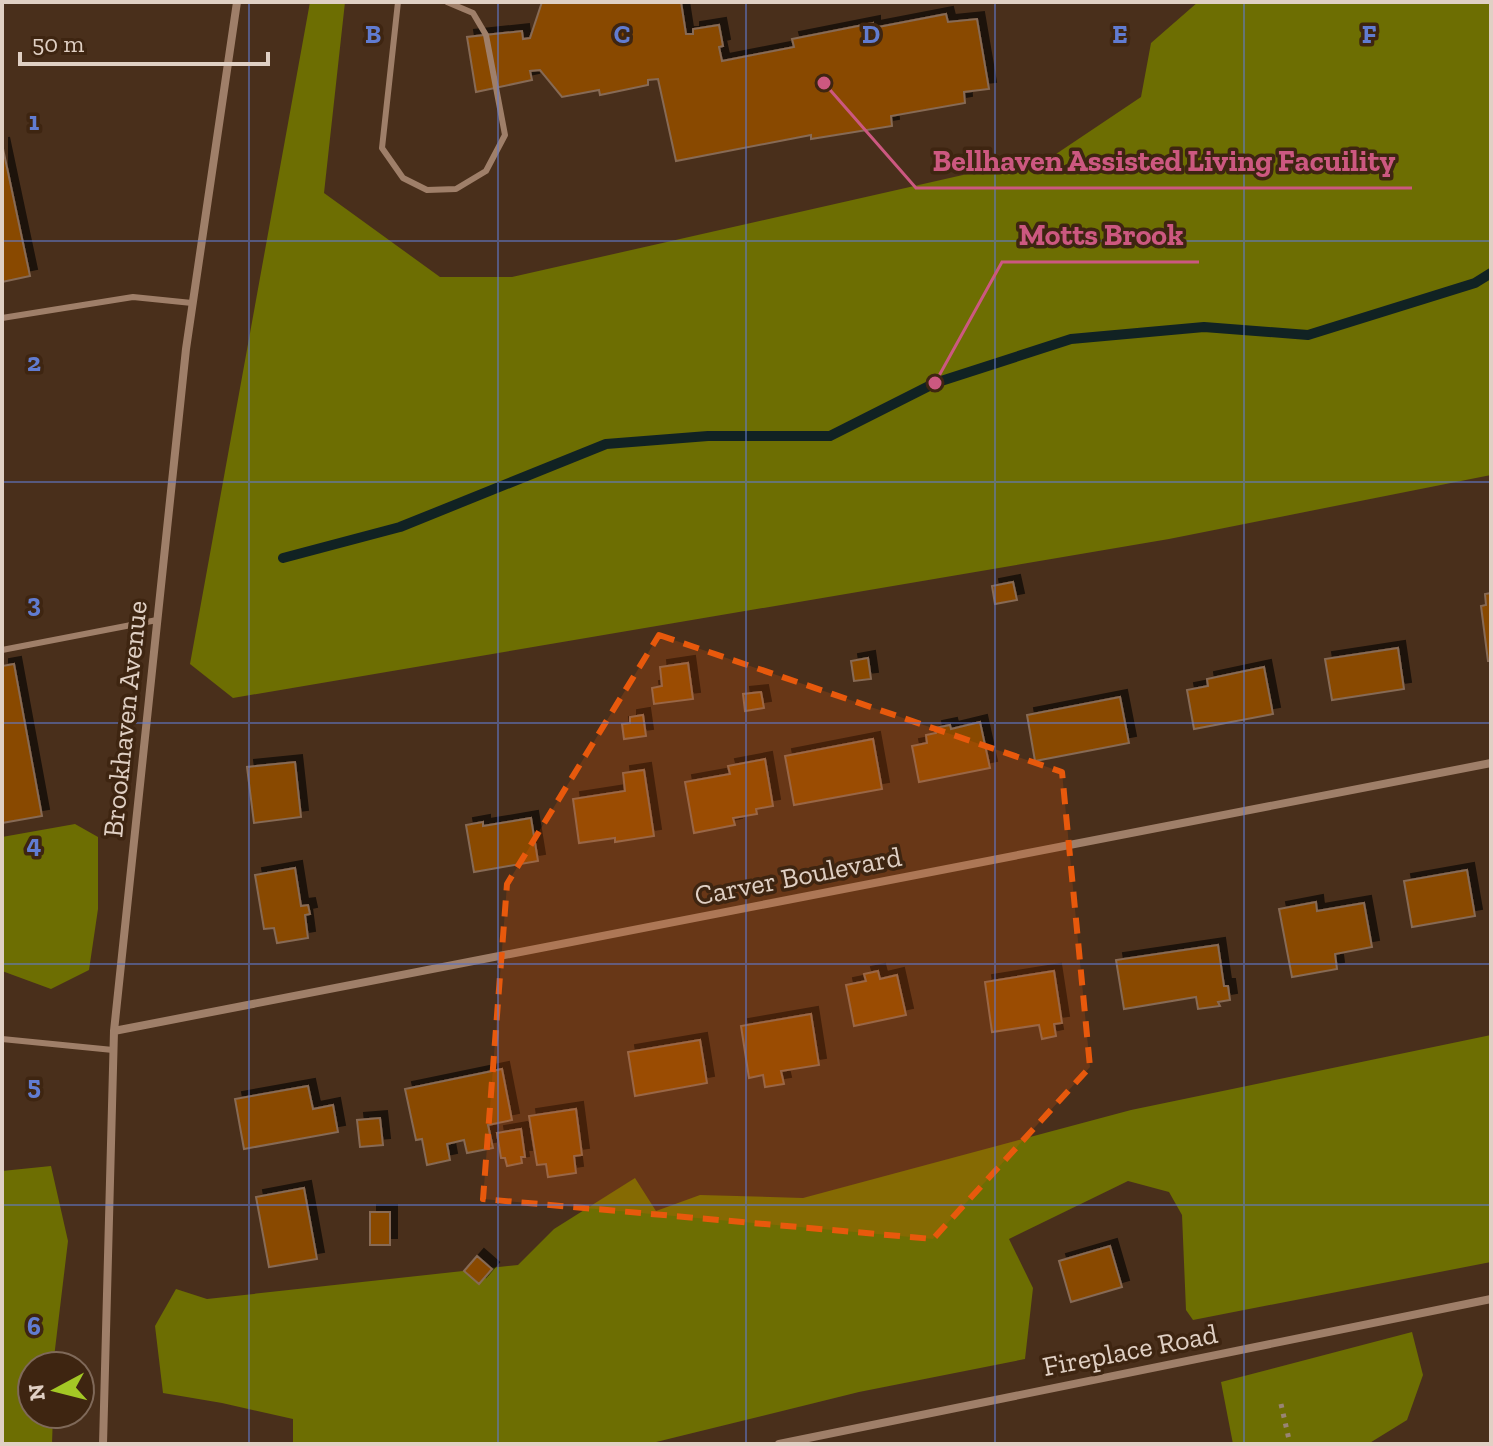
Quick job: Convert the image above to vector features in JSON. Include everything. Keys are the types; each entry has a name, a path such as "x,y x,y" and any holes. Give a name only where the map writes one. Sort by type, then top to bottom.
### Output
{"street":[{"name":"Brookhaven Avenue","path":"103,1444 114,1031 192,303 237,2"},
{"name":"Carver Boulevard","path":"114,1031 1491,763"},
{"name":"Fireplace Road","path":"779,1444 1491,1299"}],"lane":[{"path":"398,2 382,148 403,178 427,190 456,189 486,171 505,135 486,35 473,13 447,2"},
{"path":"2,318 133,297 192,303"},
{"path":"2,650 157,620"},
{"path":"2,1039 113,1050"}],"path":[{"path":"1281,1404 1290,1444"}],"highlighted area":[{"path":"659,635 1062,772 1090,1067 933,1239 483,1199 507,884"}],"shaded area":[{"path":"310,2 345,2 324,193 440,277 512,277 1056,154 1141,97 1151,43 1198,2 1491,2 1491,475 1169,539 233,698 190,664"},
{"path":"75,824 98,837 98,909 89,970 51,989 2,971 2,837"},
{"path":"1491,1035 1491,1262 1193,1320 1186,1310 1182,1215 1169,1192 1128,1181 1009,1239 1033,1288 1025,1359 859,1392 648,1444 293,1444 293,1419 163,1393 155,1326 176,1289 207,1299 518,1265 554,1229 635,1178 656,1211 700,1195 803,1198 1131,1110"},
{"path":"51,1166 68,1241 55,1350 16,1350 16,1430 52,1430 52,1444 2,1444 2,1171"},
{"path":"1412,1332 1423,1375 1407,1420 1368,1444 1233,1444 1221,1382"}],"building":[{"path":"542,2 681,2 686,34 693,34 693,29 719,25 722,61 794,47 792,39 873,23 873,28 946,14 948,22 977,19 989,89 964,92 965,103 891,116 892,126 811,139 811,135 676,161 658,79 648,80 648,85 600,95 599,90 562,97 540,70 530,71 532,80 476,92 467,37 522,31 523,39 530,38"},
{"path":"2,144 30,276 2,282"},
{"path":"1013,582 1017,600 995,604 992,586"},
{"path":"1491,593 1491,661 1488,661 1481,606 1486,605 1485,594"},
{"path":"1398,648 1404,689 1332,700 1325,659"},
{"path":"868,658 871,679 854,681 851,661"},
{"path":"688,663 693,699 654,704 652,688 662,686 660,667"},
{"path":"14,664 42,816 2,823 2,666"},
{"path":"1264,667 1273,714 1194,729 1187,690 1208,686 1207,679"},
{"path":"761,692 764,708 745,711 743,694"},
{"path":"1120,697 1129,743 1035,761 1027,715"},
{"path":"643,715 646,736 624,739 622,724 630,723 630,717"},
{"path":"980,722 990,768 919,782 912,746 927,743 926,735 936,733 935,728 950,725 951,729"},
{"path":"873,739 882,789 794,805 785,756"},
{"path":"765,759 773,806 756,809 757,814 733,818 735,825 694,833 685,782 730,774 728,766"},
{"path":"295,762 301,817 254,823 247,767"},
{"path":"644,770 654,836 579,843 573,799 625,791 623,773"},
{"path":"531,818 538,861 474,872 466,825 483,822 483,826"},
{"path":"295,868 301,906 308,905 310,914 305,915 308,938 277,943 274,928 264,929 255,875"},
{"path":"1467,870 1475,916 1412,927 1404,881"},
{"path":"1316,902 1317,911 1364,903 1372,947 1335,954 1337,969 1292,977 1279,909"},
{"path":"1218,945 1224,986 1228,986 1230,1000 1218,1002 1220,1006 1198,1009 1196,997 1124,1009 1116,960"},
{"path":"878,971 880,979 897,975 906,1015 854,1026 846,985 866,981 864,974"},
{"path":"1054,971 1062,1023 1054,1024 1056,1036 1042,1039 1039,1025 992,1032 985,982"},
{"path":"811,1014 819,1065 781,1071 784,1084 765,1087 763,1075 749,1078 741,1026"},
{"path":"700,1040 707,1083 635,1096 628,1052"},
{"path":"502,1069 512,1120 488,1125 493,1148 467,1153 464,1140 447,1144 450,1160 427,1165 422,1139 416,1140 405,1089"},
{"path":"308,1086 313,1109 333,1105 338,1132 244,1149 235,1099"},
{"path":"576,1109 582,1155 574,1156 576,1173 548,1177 546,1164 537,1165 529,1116"},
{"path":"380,1118 383,1145 360,1147 357,1120"},
{"path":"521,1129 525,1157 521,1157 522,1163 507,1166 505,1158 501,1158 497,1133"},
{"path":"304,1188 317,1259 269,1267 256,1197"},
{"path":"370,1212 390,1212 390,1245 370,1245"},
{"path":"1110,1246 1122,1287 1071,1302 1059,1261"},
{"path":"477,1256 492,1269 479,1284 464,1271"}],"waterway":[{"path":"283,558 400,527 606,444 708,436 830,436 935,383 1071,339 1204,327 1308,335 1475,283 1491,273"}],"place":[{"name":"Bellhaven Assisted Living Facuility","path":"824,83"},
{"name":"Motts Brook","path":"935,383"}]}
